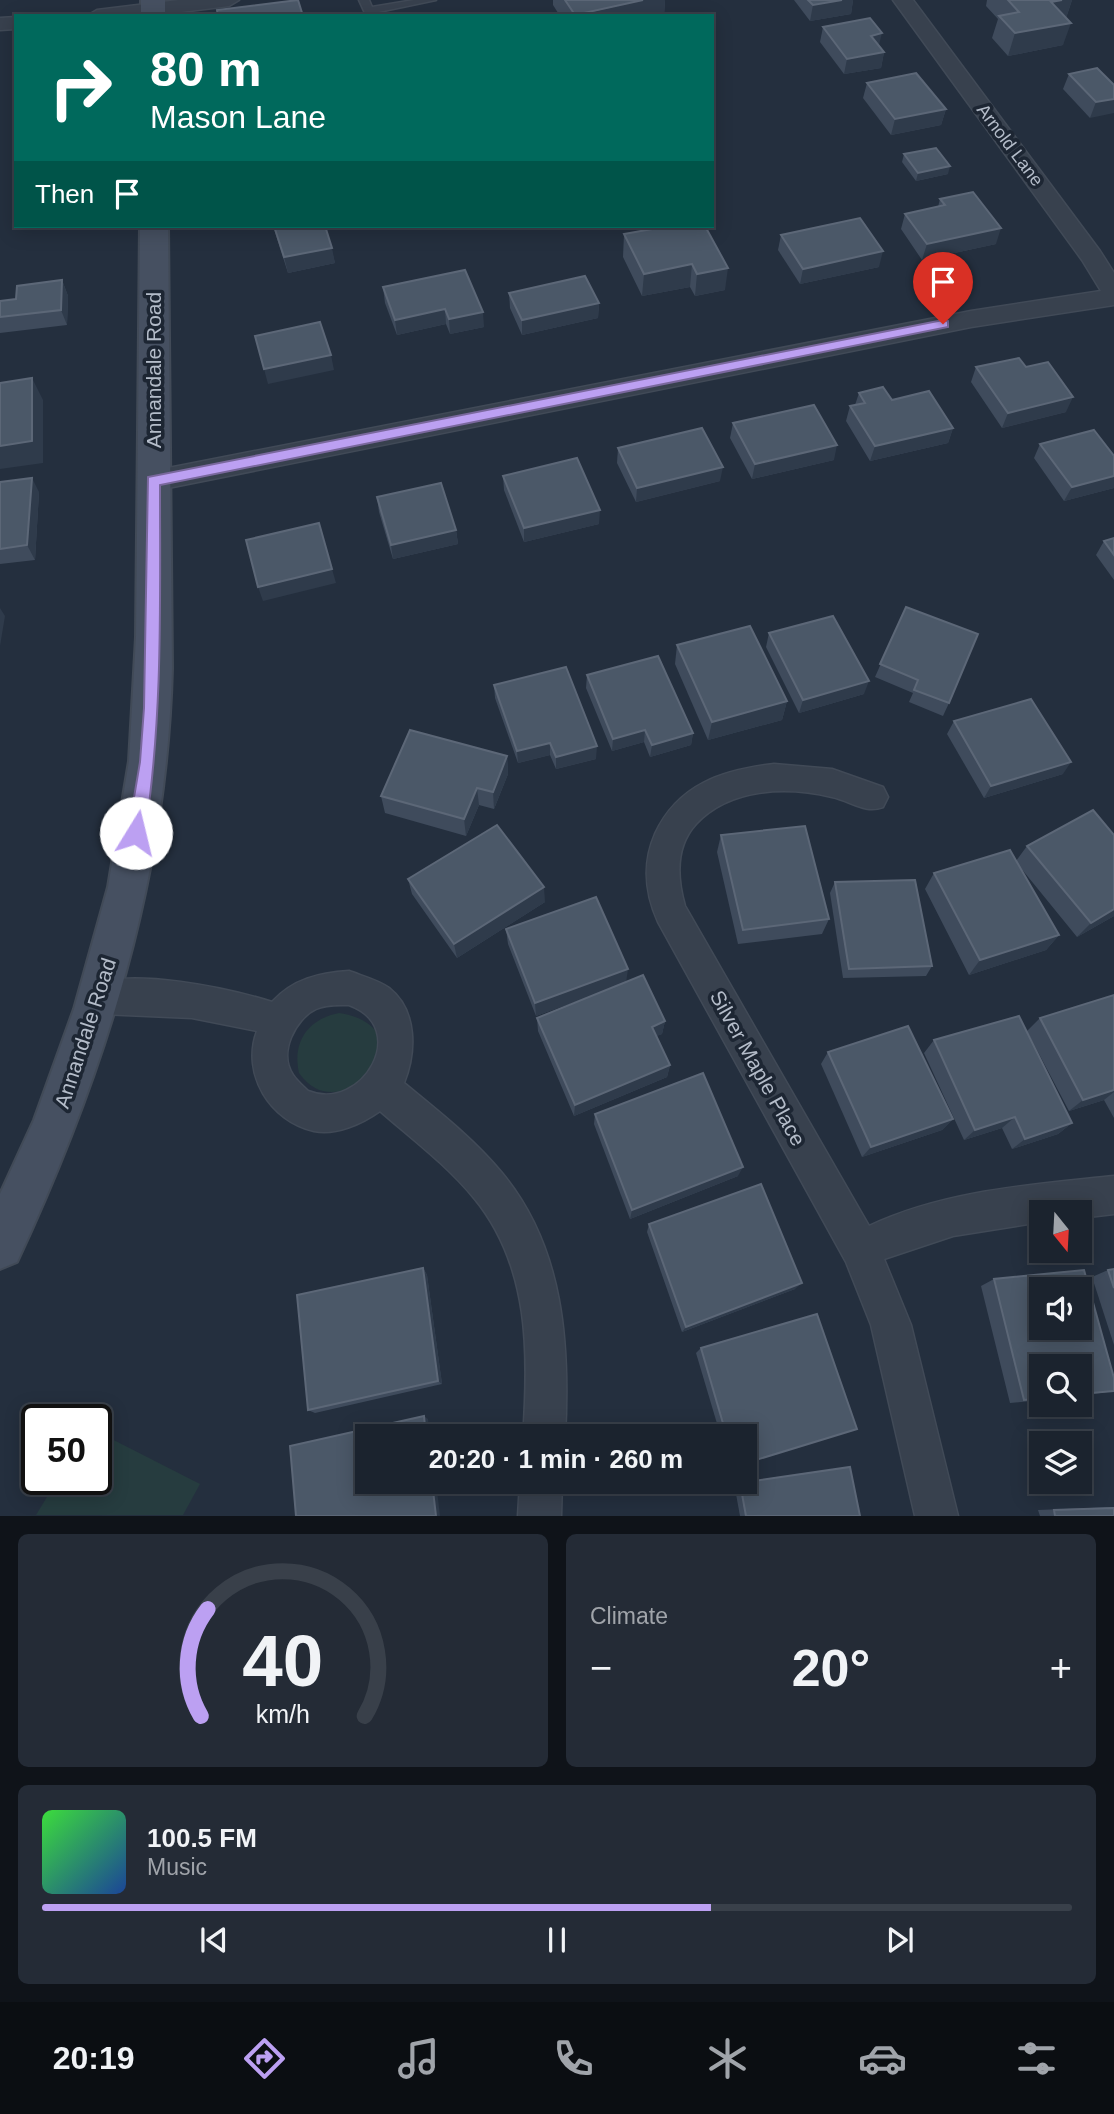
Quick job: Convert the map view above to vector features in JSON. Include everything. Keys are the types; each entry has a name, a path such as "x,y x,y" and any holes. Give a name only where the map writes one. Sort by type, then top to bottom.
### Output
{"main road":[{"name":"Annandale Road","path":"0,1245 57,1116 102,997 129,880 148,762 153,654 154,228"}],"street":[{"path":"113,14 229,0"},
{"name":"Arnold Lane","path":"903,0 1092,256 1114,295"},
{"path":"153,481 971,319 1114,295"},
{"name":"Silver Maple Place","path":"872,797 831,783 793,778 751,780 714,789 692,804 674,825 665,848 662,881 670,911 861,1250 891,1325 937,1516"},
{"path":"349,988 374,999 390,1016 398,1040 394,1066 381,1088 356,1107 330,1113 304,1109 284,1096 271,1073 269,1048 279,1021 302,998 325,989 349,988"},
{"path":"102,997 163,996 230,1005 279,1021"},
{"path":"381,1088 461,1156 501,1202 528,1252 545,1312 548,1378 545,1424"},
{"path":"861,1250 891,1233 948,1214 1114,1195"},
{"path":"539,1516 540,1494"}],"lane":[{"path":"364,0 369,11 431,0"}],"green space":[{"path":"339,1013 370,1025 380,1038 381,1046 375,1063 357,1088 332,1092 318,1089 305,1080 299,1073 297,1062 300,1042 311,1026"},
{"path":"112,1439 200,1484 183,1515 36,1515 48,1495 112,1495"}],"building":[{"path":"298,0 302,14 218,14 217,10"},
{"path":"565,0 643,0 580,14 574,14"},
{"path":"808,0 842,0 813,5"},
{"path":"1008,0 1062,0 1051,2 1071,23 1015,33 999,16 1019,12"},
{"path":"870,18 882,33 871,36 884,52 847,59 823,27"},
{"path":"1097,68 1114,85 1114,99 1096,102 1069,74"},
{"path":"916,73 946,109 895,119 867,83"},
{"path":"936,148 950,166 918,173 904,154"},
{"path":"973,192 1001,228 927,244 905,214 945,205 940,199"},
{"path":"860,218 883,251 803,269 781,235"},
{"path":"275,228 326,228 332,248 284,257"},
{"path":"658,228 706,228 728,268 697,274 692,264 644,274 624,234"},
{"path":"465,270 483,312 449,319 445,309 395,320 383,287"},
{"path":"585,276 599,303 522,320 509,293"},
{"path":"62,280 61,310 0,317 0,301 16,299 17,286"},
{"path":"320,322 331,355 264,369 255,336"},
{"path":"1019,358 1026,367 1048,362 1073,397 1008,413 976,367"},
{"path":"32,378 32,441 0,446 0,383"},
{"path":"883,387 892,400 929,391 953,428 875,446 850,406 865,403 859,393"},
{"path":"814,405 837,445 755,464 733,423"},
{"path":"702,428 723,467 637,488 618,448"},
{"path":"1094,430 1114,456 1114,476 1072,487 1040,444"},
{"path":"577,458 600,510 524,528 503,476"},
{"path":"32,478 27,545 0,549 0,482"},
{"path":"441,483 456,530 391,545 377,497"},
{"path":"319,523 332,569 258,587 246,540"},
{"path":"1114,538 1114,555 1104,541"},
{"path":"906,607 978,634 949,703 914,690 918,680 880,664"},
{"path":"833,616 869,681 803,700 769,633"},
{"path":"750,626 787,701 712,722 677,645"},
{"path":"658,656 693,733 652,745 645,730 613,739 587,675"},
{"path":"566,667 597,746 556,757 550,743 517,751 494,685"},
{"path":"1031,699 1071,762 991,786 954,721"},
{"path":"410,730 507,756 493,792 477,788 464,819 381,796"},
{"path":"1093,810 1114,835 1114,909 1091,923 1027,846"},
{"path":"497,825 544,887 454,944 408,879"},
{"path":"805,826 829,919 743,930 721,835"},
{"path":"1010,850 1059,935 980,960 934,873"},
{"path":"915,880 932,966 849,969 835,882"},
{"path":"596,897 628,969 535,1003 506,929"},
{"path":"643,975 665,1021 652,1027 670,1065 575,1105 537,1018"},
{"path":"1114,995 1114,1090 1083,1100 1040,1018"},
{"path":"1019,1016 1072,1123 1025,1139 1015,1117 975,1130 934,1040"},
{"path":"908,1026 953,1119 871,1147 828,1052"},
{"path":"703,1073 743,1167 632,1210 595,1114"},
{"path":"761,1184 802,1283 686,1327 649,1224"},
{"path":"423,1268 438,1381 308,1410 297,1295"},
{"path":"1114,1269 1114,1288 1108,1270"},
{"path":"1084,1270 1086,1277 1029,1277 1029,1340 1092,1340 1092,1299 1114,1378 1114,1391 1092,1393 1092,1354 1029,1354 1029,1399 1024,1400 994,1279"},
{"path":"817,1314 857,1429 757,1460 757,1424 723,1424 701,1348"},
{"path":"424,1416 425,1424 388,1424"},
{"path":"355,1431 355,1494 433,1494 436,1516 296,1516 290,1446"},
{"path":"850,1467 860,1516 746,1516 742,1494 757,1494 757,1481"},
{"path":"1114,1508 1114,1516 1055,1516 1054,1510"}],"route":[{"path":"136,833 148,762 152,708 153,481 943,324"}]}
